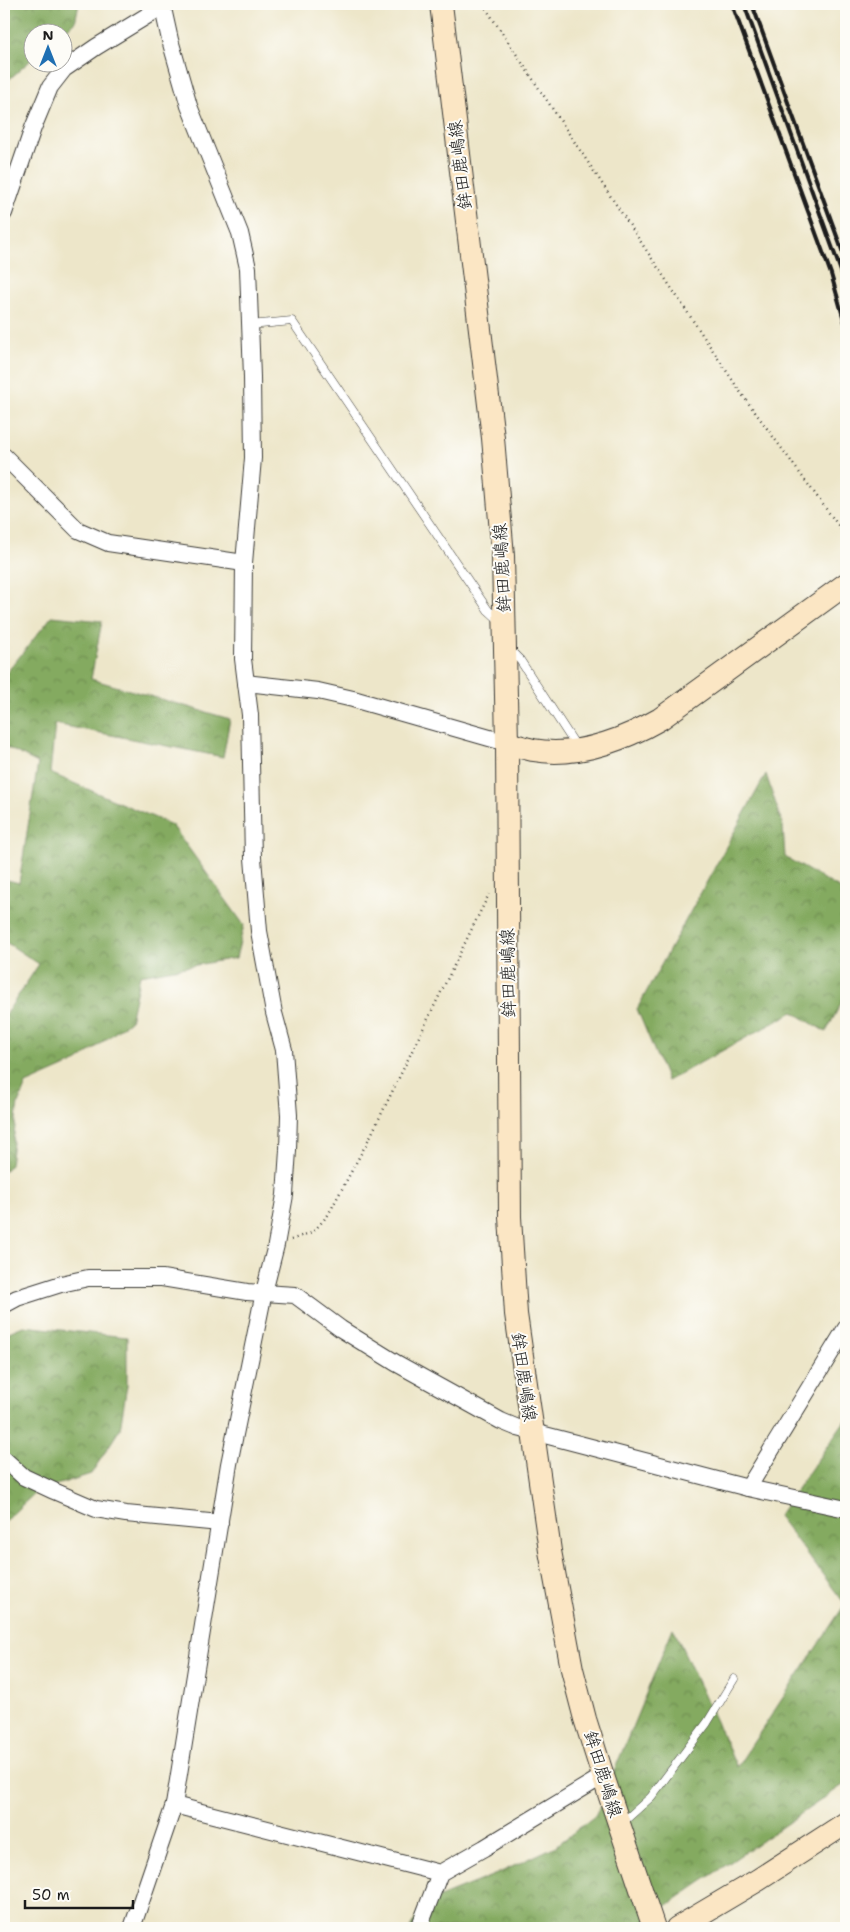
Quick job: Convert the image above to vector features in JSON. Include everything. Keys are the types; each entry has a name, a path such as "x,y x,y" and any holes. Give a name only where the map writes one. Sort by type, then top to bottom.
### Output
{"main road":[{"name":"鉾田鹿嶋線","path":"441,4 493,438 502,556 507,743 510,1226 516,1314 532,1432 562,1623 585,1719 654,1928"},
{"path":"507,743 547,751 578,750 637,732 660,719 846,584"},
{"path":"678,1928 758,1880 846,1823"}],"street":[{"path":"4,213 50,87 64,69 163,5 170,40 189,106 240,233 248,268 252,377 252,458 244,563 243,660 250,715 252,858 259,931 274,1013 284,1050 289,1115 285,1194 230,1464 174,1805 132,1928"},
{"path":"4,456 78,530 108,543 244,563"},
{"path":"246,683 318,692 353,699 507,743"},
{"path":"4,1305 17,1298 88,1278 162,1278 247,1292 295,1295 341,1329 501,1421 532,1432 748,1488 846,1509"},
{"path":"748,1488 846,1328"},
{"path":"4,1459 24,1476 54,1491 96,1508 126,1514 220,1523"},
{"path":"419,1928 440,1873 603,1776"},
{"path":"174,1805 440,1873"}],"lane":[{"path":"250,325 292,321 505,635 514,652 578,750"},
{"path":"619,1826 651,1796 707,1723 734,1679"}],"path":[{"path":"483,4 741,393 846,536"},
{"path":"276,1245 314,1231 328,1215 371,1136 490,892 507,879"}],"green space":[{"path":"4,4 79,4 75,22 72,25 72,22 22,22 22,68 4,84"},
{"path":"52,616 102,621 91,679 230,719 223,757 55,724 50,773 172,825 244,925 236,958 140,975 130,1021 78,1061 26,1084 18,1104 10,1165 4,1172 4,1017 39,964 4,941 4,879 19,883 38,763 4,746 4,676"},
{"path":"766,774 783,826 785,857 846,892 846,994 826,1032 793,1012 667,1081 637,1009"},
{"path":"23,1326 127,1337 127,1385 120,1429 91,1474 37,1491 4,1522 4,1334"},
{"path":"846,1419 846,1783 634,1928 410,1928 425,1903 499,1873 556,1846 596,1815 673,1628 737,1767 845,1604 778,1516"}],"railway":[{"path":"732,4 831,274 846,327"},
{"path":"744,4 846,285"},
{"path":"752,4 846,261"}]}
